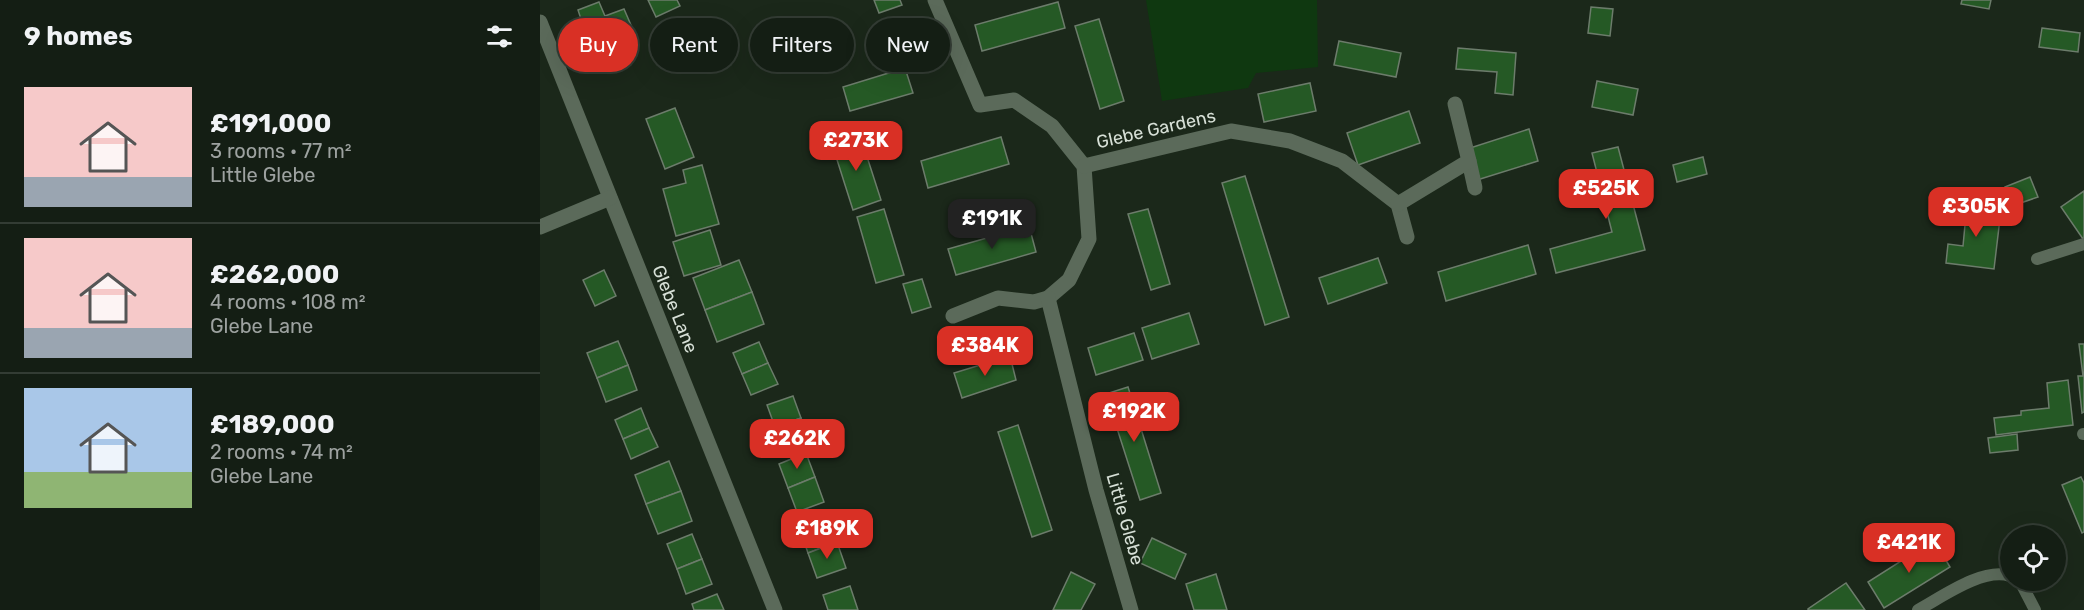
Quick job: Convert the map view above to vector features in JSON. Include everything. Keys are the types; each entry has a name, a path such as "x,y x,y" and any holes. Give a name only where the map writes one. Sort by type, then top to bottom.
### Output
{"street":[{"path":"935,0 980,105 1014,100 1052,126 1084,166 1089,239 1069,280 1048,298 1034,302 998,298 953,316"},
{"name":"Glebe Lane","path":"540,22 775,610"},
{"path":"1455,104 1474,188"},
{"name":"Glebe Gardens","path":"1084,166 1231,131 1290,141 1342,161 1398,204"},
{"path":"1407,237 1398,204 1469,161"},
{"path":"540,227 610,198"},
{"name":"Little Glebe","path":"1048,298 1096,490 1131,610"}],"lane":[{"path":"2037,258 2084,244"},
{"path":"1918,610 1980,577 2000,575"},
{"path":"2025,591 2035,610"}],"green space":[{"path":"1146,0 1317,0 1318,67 1256,73 1248,88 1162,101"}],"building":[{"path":"648,0 677,0 680,6 656,17"},
{"path":"874,0 900,0 902,5 879,13"},
{"path":"1962,0 1991,0 1989,9 1961,4"},
{"path":"599,2 605,16 624,9 628,18 581,18 578,10"},
{"path":"1058,2 1065,28 982,51 975,25"},
{"path":"1591,7 1613,9 1610,36 1588,33"},
{"path":"1099,19 1124,101 1100,109 1075,26"},
{"path":"2042,28 2080,33 2078,52 2039,47"},
{"path":"1339,41 1401,53 1396,77 1334,65"},
{"path":"1458,48 1516,53 1513,95 1495,93 1497,72 1456,69"},
{"path":"892,72 906,72 913,93 850,111 843,87"},
{"path":"1597,81 1638,89 1633,115 1592,107"},
{"path":"1310,83 1316,111 1264,122 1258,94"},
{"path":"675,108 694,157 665,169 646,119"},
{"path":"1409,111 1420,143 1358,165 1347,133"},
{"path":"1529,129 1538,161 1477,180 1467,149"},
{"path":"860,135 881,200 853,210 832,144"},
{"path":"1001,137 1009,164 928,188 921,161"},
{"path":"1618,147 1645,250 1556,273 1550,249 1612,232 1592,153"},
{"path":"1703,157 1707,174 1677,182 1673,165"},
{"path":"702,165 719,224 676,236 663,189 686,183 683,170"},
{"path":"1245,176 1289,317 1265,325 1222,183"},
{"path":"2030,177 2038,197 2012,206 2005,187"},
{"path":"2084,191 2084,239 2083,239 2061,207"},
{"path":"1957,205 2001,210 1994,269 1946,263 1948,244 1963,246 1965,225 1955,224"},
{"path":"884,209 904,275 876,283 857,217"},
{"path":"1148,209 1170,284 1151,290 1128,214"},
{"path":"1029,226 1036,252 956,275 948,249"},
{"path":"710,230 721,265 684,276 673,242"},
{"path":"1528,245 1536,274 1446,301 1438,272"},
{"path":"1378,258 1387,283 1328,304 1319,278"},
{"path":"739,260 752,292 705,310 693,278"},
{"path":"604,270 616,296 595,306 583,280"},
{"path":"922,279 931,307 912,313 903,284"},
{"path":"752,292 764,324 717,342 705,310"},
{"path":"1189,313 1199,344 1152,359 1142,328"},
{"path":"1134,333 1143,360 1096,375 1088,348"},
{"path":"618,341 628,365 597,378 587,353"},
{"path":"759,342 768,363 742,374 733,353"},
{"path":"2079,344 2084,344 2084,412 2082,413 2078,376 2083,376"},
{"path":"1010,356 1016,380 962,398 954,373"},
{"path":"768,363 778,384 751,395 742,374"},
{"path":"628,365 637,390 606,402 597,378"},
{"path":"2068,380 2073,425 1996,435 1994,418 2021,415 2021,411 2049,408 2047,383"},
{"path":"1128,387 1161,493 1140,500 1106,394"},
{"path":"793,396 801,418 775,427 767,405"},
{"path":"641,408 649,428 623,439 615,420"},
{"path":"801,418 809,440 783,450 775,427"},
{"path":"1018,425 1052,530 1032,537 998,432"},
{"path":"649,428 658,447 631,459 623,439"},
{"path":"2017,434 2018,450 1990,453 1988,438"},
{"path":"806,453 815,477 788,488 779,464"},
{"path":"669,461 681,491 646,504 635,475"},
{"path":"815,477 824,502 797,512 788,488"},
{"path":"2081,477 2084,483 2084,532 2082,533 2062,485"},
{"path":"681,491 692,521 658,534 646,504"},
{"path":"827,517 837,542 808,553 799,527"},
{"path":"692,534 702,559 677,569 667,544"},
{"path":"1152,538 1186,554 1175,579 1140,563"},
{"path":"1934,540 1950,567 1884,608 1868,582"},
{"path":"837,542 846,568 817,578 808,553"},
{"path":"702,559 712,584 686,594 677,569"},
{"path":"1071,572 1095,584 1081,610 1053,610"},
{"path":"1216,574 1227,610 1194,610 1186,584"},
{"path":"1846,583 1865,610 1808,610 1808,609"},
{"path":"850,586 858,610 828,610 823,595"},
{"path":"717,594 724,610 694,610 692,604"}]}
